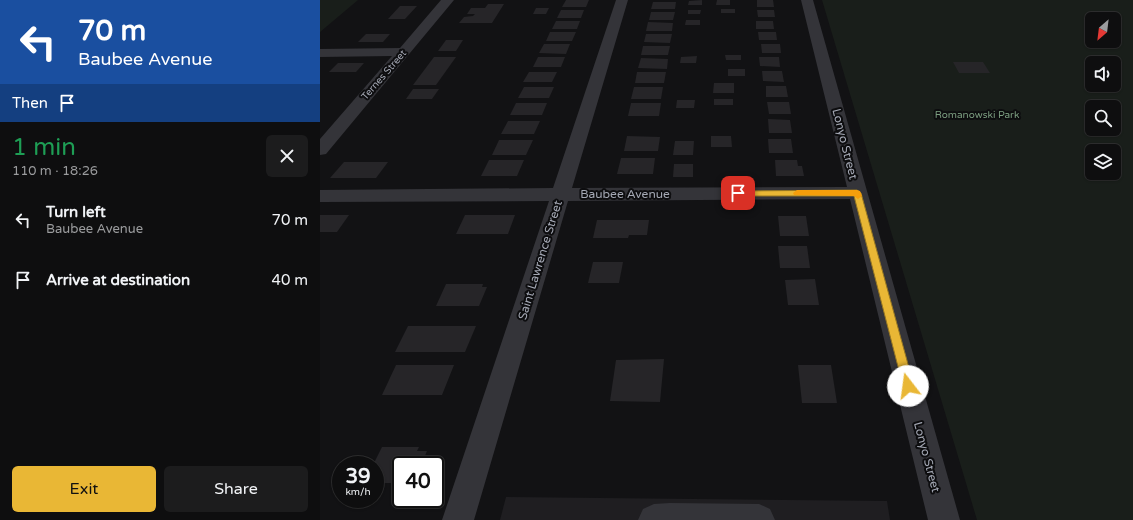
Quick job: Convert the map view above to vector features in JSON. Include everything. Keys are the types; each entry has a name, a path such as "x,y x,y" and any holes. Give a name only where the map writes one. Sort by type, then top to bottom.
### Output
{"street":[{"name":"Ternes Street","path":"320,150 448,0"},
{"name":"Saint Lawrence Street","path":"458,520 622,0"},
{"name":"Lonyo Street","path":"807,0 944,520"},
{"path":"320,53 403,52"},
{"name":"Baubee Avenue","path":"320,196 857,193"},
{"path":"654,520 759,520"}],"shaded area":[{"path":"506,497 887,501 890,520 500,520"}],"green space":[{"path":"320,0 358,0 320,32"},
{"name":"Romanowski Park","path":"822,0 1133,0 1133,520 977,520"}],"building":[{"path":"566,0 589,0 586,7 562,7"},
{"path":"702,0 702,5 688,5 689,1"},
{"path":"717,0 730,0 730,5 716,5"},
{"path":"757,0 773,0 774,7 757,7"},
{"path":"653,2 676,2 675,9 651,9"},
{"path":"488,4 504,4 492,23 459,23 464,17 473,16 475,14 467,14 471,8 485,8"},
{"path":"400,6 417,6 405,19 388,19"},
{"path":"536,8 549,8 546,14 533,14"},
{"path":"721,9 735,9 735,13 721,13"},
{"path":"561,10 584,10 581,18 557,18"},
{"path":"688,10 701,10 700,14 688,14"},
{"path":"757,10 774,10 775,17 758,17"},
{"path":"651,12 675,12 673,20 649,20"},
{"path":"686,20 700,20 700,25 685,25"},
{"path":"556,21 580,21 577,29 552,29"},
{"path":"756,21 773,21 774,29 756,29"},
{"path":"648,22 673,23 672,31 646,31"},
{"path":"550,32 576,32 572,41 546,41"},
{"path":"758,32 776,32 777,40 759,40"},
{"path":"366,34 390,34 383,42 358,42"},
{"path":"646,34 672,34 670,43 644,42"},
{"path":"446,40 463,40 456,51 438,51"},
{"path":"544,44 570,44 566,54 539,53"},
{"path":"761,44 780,44 781,53 762,53"},
{"path":"643,46 670,46 668,55 641,55"},
{"path":"725,55 741,55 741,60 726,60"},
{"path":"697,56 696,63 680,63 681,57"},
{"path":"434,57 456,57 436,85 413,85"},
{"path":"538,57 565,57 561,67 533,67"},
{"path":"759,57 779,57 780,67 760,66"},
{"path":"641,58 668,59 667,69 638,68"},
{"path":"953,62 983,62 990,73 959,73"},
{"path":"338,63 364,63 356,72 329,72"},
{"path":"728,69 745,69 745,76 728,76"},
{"path":"762,71 782,71 784,82 763,81"},
{"path":"529,72 557,72 552,82 523,82"},
{"path":"637,72 666,72 664,83 635,83"},
{"path":"714,83 734,83 734,93 713,93"},
{"path":"766,86 786,86 788,97 766,97"},
{"path":"524,87 554,87 549,98 518,98"},
{"path":"634,87 663,87 661,99 631,99"},
{"path":"413,89 439,89 432,99 406,99"},
{"path":"714,99 733,99 733,105 714,105"},
{"path":"677,100 695,100 694,108 676,108"},
{"path":"767,102 789,102 791,114 769,114"},
{"path":"516,103 547,103 542,115 510,115"},
{"path":"631,103 661,103 659,116 628,116"},
{"path":"768,119 790,120 792,133 769,133"},
{"path":"508,121 540,121 534,134 501,134"},
{"path":"627,136 660,137 658,151 624,151"},
{"path":"711,136 731,136 732,147 711,147"},
{"path":"768,139 791,139 793,153 769,153"},
{"path":"499,140 533,140 526,155 492,155"},
{"path":"675,141 694,141 693,155 673,155"},
{"path":"621,158 655,158 653,174 617,174"},
{"path":"489,160 524,160 517,176 481,176"},
{"path":"775,160 797,160 798,166 802,166 804,176 776,176"},
{"path":"344,162 388,162 376,178 330,178"},
{"path":"674,164 693,164 693,177 673,177"},
{"path":"320,215 349,215 337,232 320,232"},
{"path":"465,215 515,215 508,234 456,234"},
{"path":"778,216 806,216 809,236 780,236"},
{"path":"597,220 649,220 647,235 629,235 628,238 593,238"},
{"path":"778,246 807,246 810,268 780,268"},
{"path":"593,262 623,262 619,283 588,283"},
{"path":"815,279 819,305 788,305 785,280"},
{"path":"446,284 483,284 482,287 487,287 479,306 436,306"},
{"path":"408,326 476,326 465,352 395,352"},
{"path":"664,359 660,402 610,401 616,360"},
{"path":"396,365 454,365 442,395 382,395"},
{"path":"798,365 831,365 837,403 802,403"},
{"path":"382,447 419,447 417,451 427,451 425,456 392,456 392,483 384,483 384,456 378,456"}],"slow traffic":[{"path":"797,193 857,193 858,196"}],"route":[{"path":"738,193 857,193 908,386"}]}
